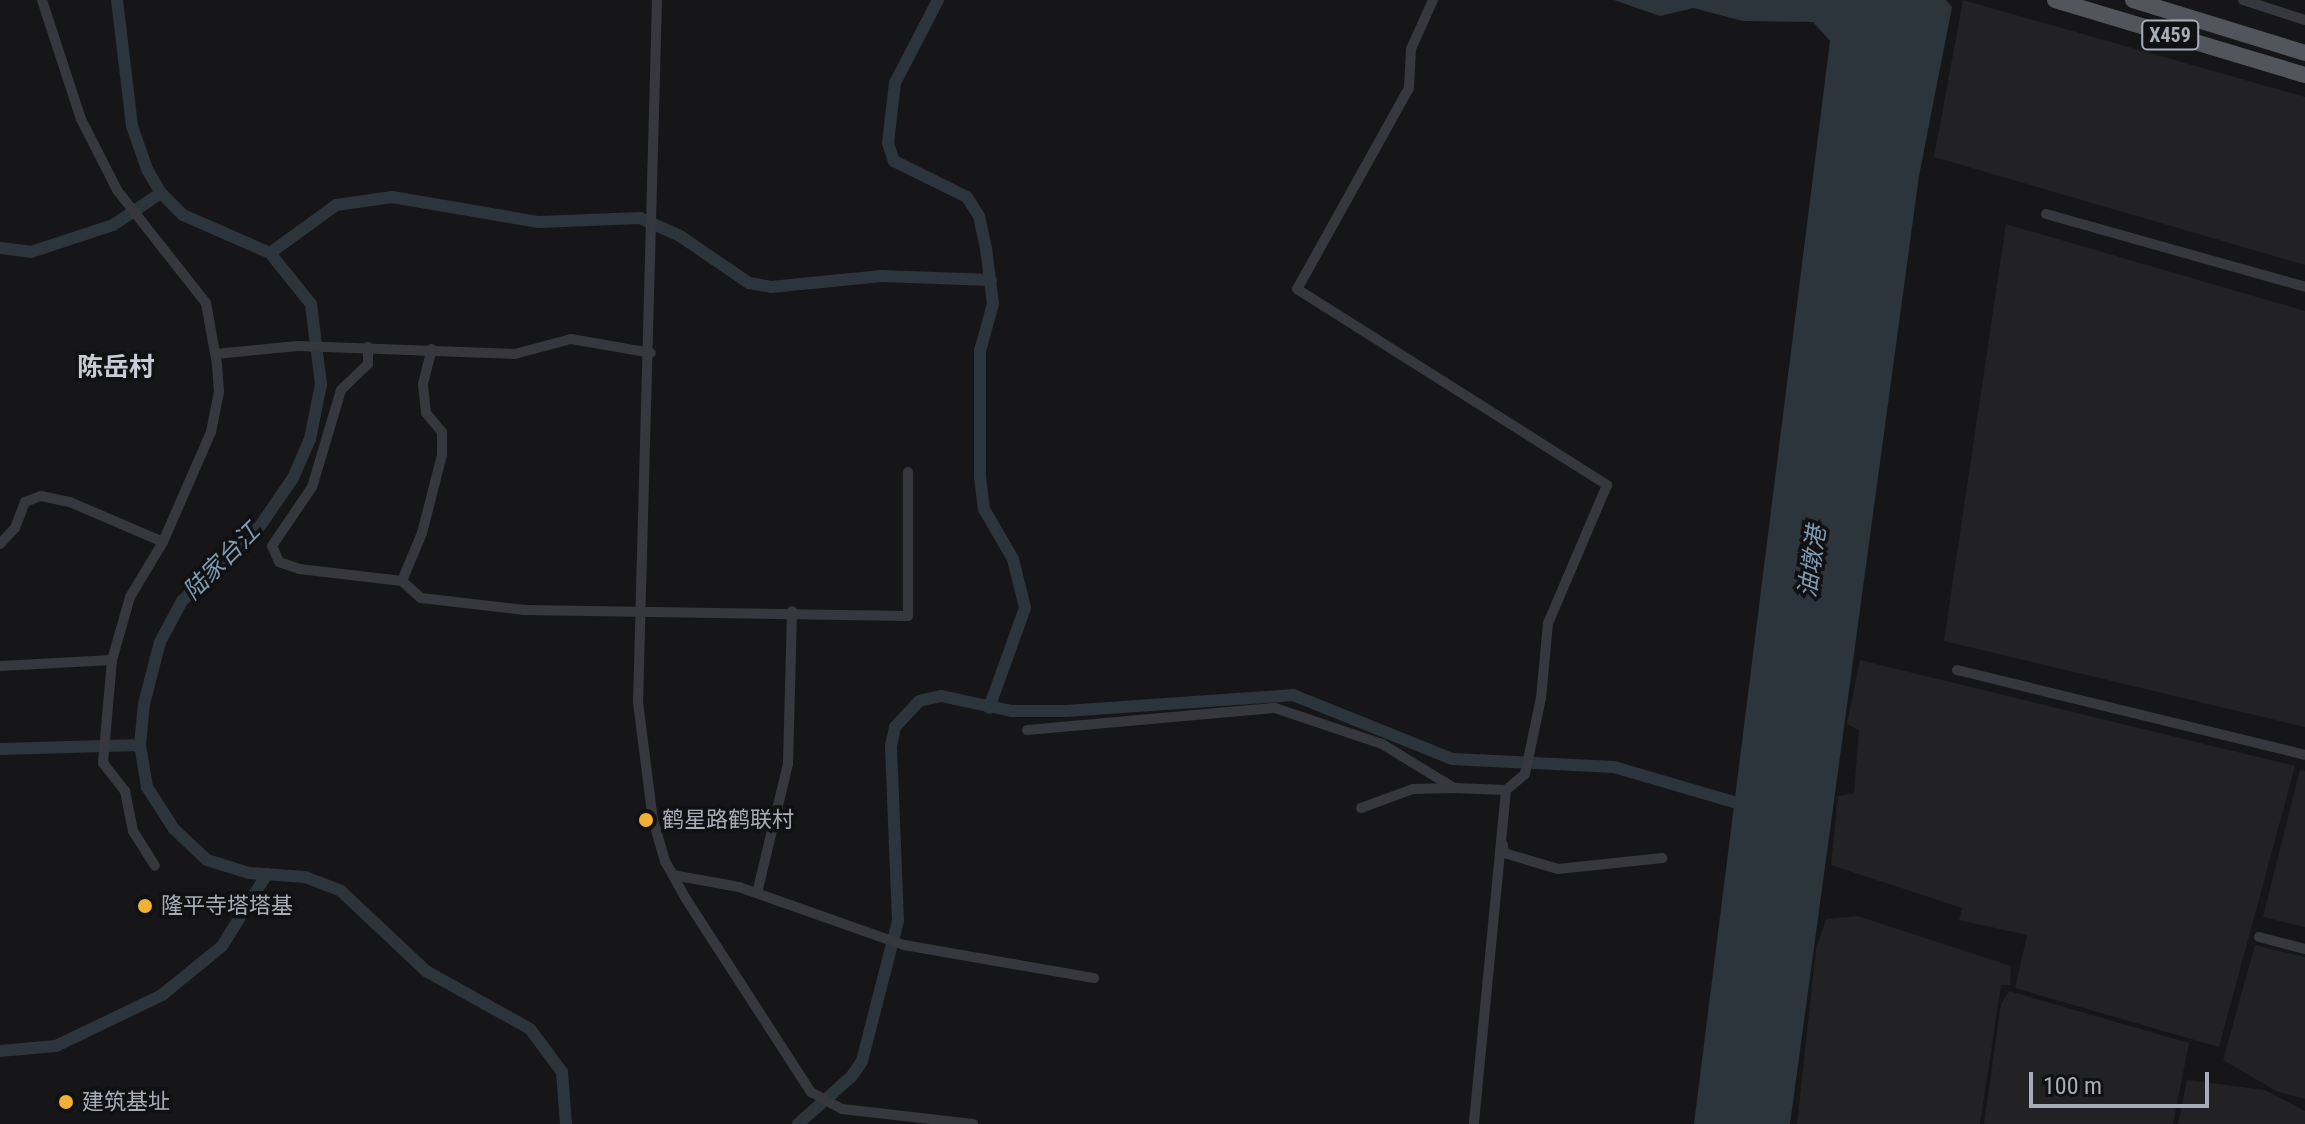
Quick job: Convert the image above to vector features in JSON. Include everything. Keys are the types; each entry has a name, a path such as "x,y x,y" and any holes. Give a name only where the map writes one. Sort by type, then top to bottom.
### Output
{"main road":[{"name":"X459","path":"2055,0 2305,75"},
{"name":"X459","path":"2133,0 2298,51"}],"street":[{"path":"42,0 81,119 124,200 206,303 216,354 219,392 211,432 163,542 130,597 112,660 103,748 105,766 125,791 133,831 155,866"},
{"path":"657,0 651,194 651,353 639,732 653,820 673,875 811,1092 832,1105 973,1124"},
{"path":"1361,808 1413,789 1506,790 1525,774 1548,623 1607,485 1297,289 1409,88 1411,49 1433,0"},
{"path":"2243,0 2305,20"},
{"path":"2046,214 2305,287"},
{"path":"216,354 298,346 515,354 571,339 651,353"},
{"path":"368,347 368,364 341,390 312,487 272,546 279,562 299,569 402,581 421,598 524,610 792,611 858,618 908,616 908,472"},
{"path":"402,581 422,533 442,455 442,432 426,413 423,384 432,349"},
{"path":"0,544 15,528 25,502 41,496 70,502 163,542"},
{"path":"757,893 788,764 792,611"},
{"path":"0,666 112,660"},
{"path":"1957,670 2305,755"},
{"path":"1027,730 1275,708 1382,744 1454,788"},
{"path":"1474,1124 1506,790"},
{"path":"1503,845 1504,853 1558,869 1662,858"},
{"path":"673,875 757,893 904,945 1094,978"},
{"path":"2259,937 2305,949"}],"shaded area":[{"path":"1963,0 2305,97 2305,265 1934,157"},
{"path":"2006,224 2305,311 2305,727 1944,641"},
{"path":"1860,660 2295,766 2219,1047 2015,988 2027,935 1959,920 1962,908 1831,865 1838,796 1854,793 1859,730 1847,724"},
{"path":"2300,770 2305,771 2305,927 2263,917"},
{"path":"1858,916 2011,966 2010,985 2001,985 1980,1124 1797,1124 1816,949 1826,919"},
{"path":"2255,945 2305,957 2305,1099 2278,1092 2223,1060"},
{"path":"2009,991 2189,1043 2173,1124 1984,1124 2001,1004"},
{"path":"2187,1080 2265,1090 2305,1111 2305,1124 2178,1124"}],"water":[{"name":"油墩港","path":"1614,0 1946,0 1952,7 1919,176 1790,1124 1694,1124 1830,41 1813,22 1743,21 1693,8 1660,16"}],"waterway":[{"name":"陆家台江","path":"117,0 132,126 147,169 161,193 183,215 270,253 311,304 321,384 310,439 293,478 260,526 182,601 160,642 144,704 140,745 147,787 174,829 207,860 249,873 305,877 341,891 426,971 530,1029 562,1072 566,1124"},
{"path":"938,0 895,83 888,143 894,161 967,197 979,216 986,248 993,304 980,351 980,477 984,509 1013,559 1025,608 989,708"},
{"path":"0,248 31,252 113,225 161,193"},
{"path":"270,253 336,205 392,197 539,222 640,218 680,236 749,283 771,287 881,276 991,280"},
{"path":"798,1124 851,1077 862,1061 898,921 891,746 895,727 919,701 941,696 1012,711 1066,711 1293,695 1452,759 1614,767 1747,806"},
{"path":"0,749 140,745"},
{"path":"0,1051 56,1046 162,995 222,946 267,874"}],"place":[{"name":"鹤星路鹤联村","path":"646,820"},
{"name":"隆平寺塔塔基","path":"145,906"},
{"name":"建筑基址","path":"66,1102"}],"district":[{"name":"陈岳村","path":"116,368"}]}
